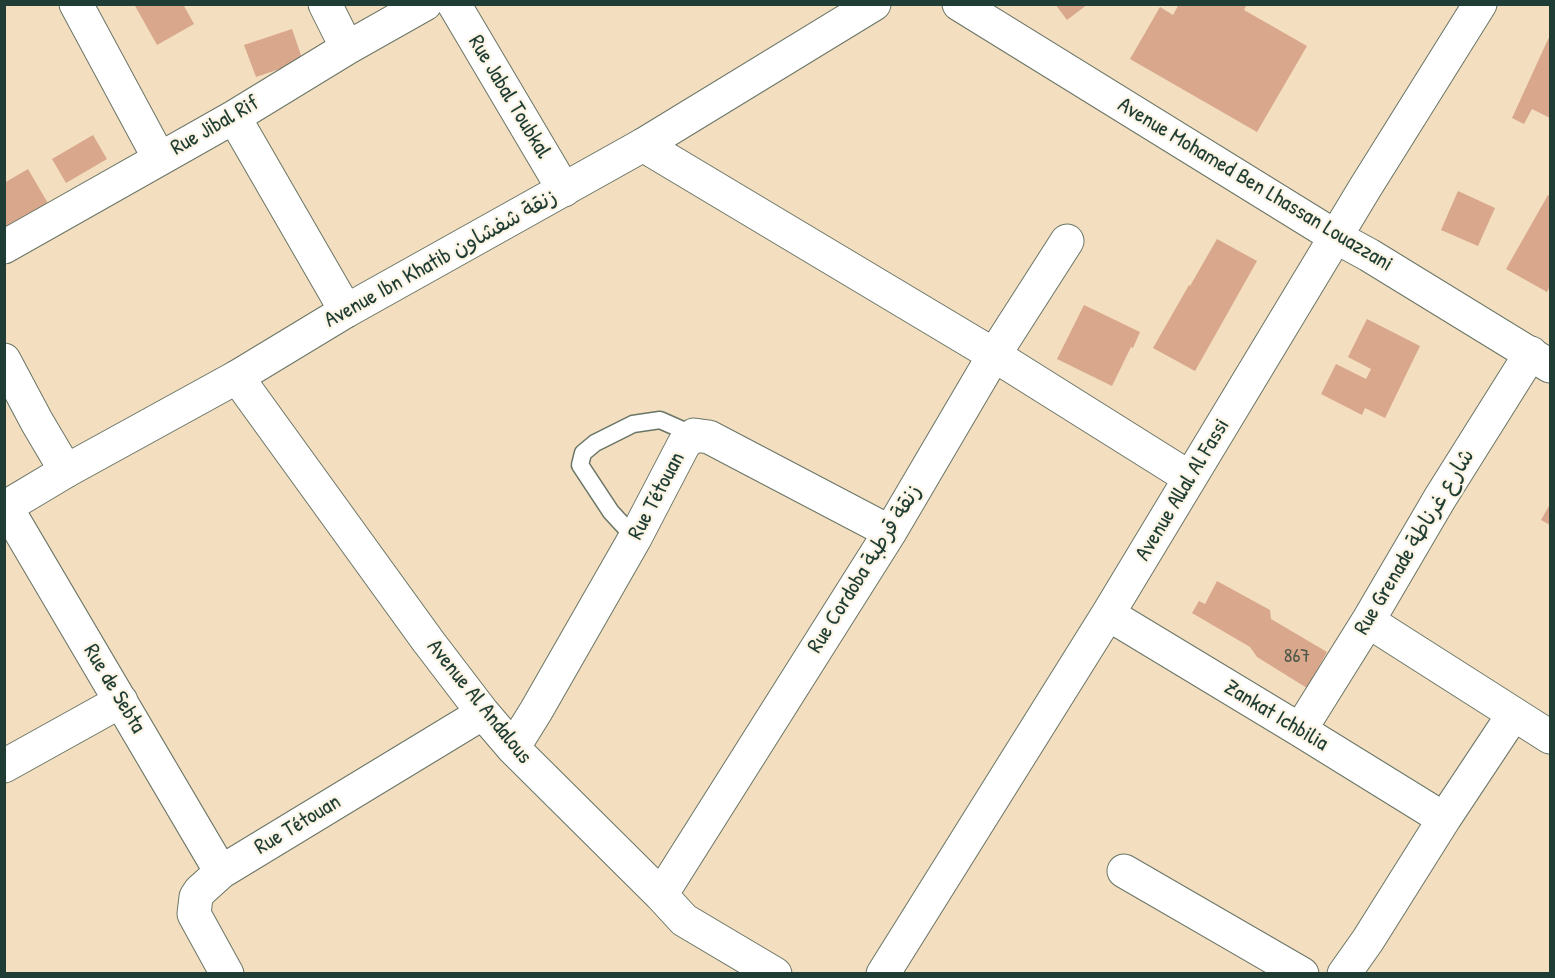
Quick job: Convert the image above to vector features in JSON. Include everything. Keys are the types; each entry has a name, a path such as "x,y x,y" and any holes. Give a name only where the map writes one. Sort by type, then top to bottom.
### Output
{"street":[{"path":"76,4 159,159"},
{"path":"325,4 347,48"},
{"name":"Rue Jibal Rif","path":"4,247 234,117 347,48 425,4"},
{"name":"Rue Jabal Toubkal","path":"454,4 564,190"},
{"name":"Avenue Ibn Khatib زنقة شفشاون","path":"5,507 237,377 346,311 643,145 874,4"},
{"name":"Avenue Mohamed Ben Lhassan Louazzani","path":"959,4 1336,237 1541,359"},
{"name":"Avenue Allal Al Fassi","path":"883,974 1108,614 1480,4"},
{"path":"234,117 346,311"},
{"path":"643,145 994,355 1190,478"},
{"name":"Rue Cordoba زنقة قرطبة","path":"661,895 890,531 994,355 1067,241"},
{"name":"Rue Grenade شارع غرناطة","path":"1300,730 1368,621 1440,498 1541,359"},
{"path":"4,360 66,471"},
{"name":"Avenue Al Andalous","path":"237,377 483,713 513,748 684,920 776,974"},
{"name":"Rue Tétouan","path":"513,748 635,538 684,444 694,435 709,437 890,531"},
{"name":"Rue de Sebta","path":"5,507 221,872"},
{"name":"Zankat Ichbilia","path":"1108,614 1444,819"},
{"path":"1368,621 1551,738"},
{"path":"4,766 121,701"},
{"name":"Rue Tétouan","path":"227,974 194,914 196,897 200,891 221,872 483,713"},
{"path":"1344,974 1513,715"},
{"path":"1124,871 1302,974"},
{"path":"684,920 733,974"}],"lane":[{"path":"635,538 611,512 580,465 584,453 595,442 633,424 660,420 694,435"}],"building":[{"path":"134,4 183,4 194,24 157,45"},
{"path":"1055,4 1088,4 1067,20"},
{"path":"1179,4 1247,4 1244,10 1307,46 1257,132 1130,59 1160,7 1173,15"},
{"path":"292,29 303,61 256,77 244,45"},
{"path":"1550,35 1550,118 1532,109 1524,124 1512,118"},
{"path":"93,135 107,159 66,183 52,159"},
{"path":"28,169 49,205 7,230 4,225 4,183"},
{"path":"1458,191 1495,208 1478,246 1441,230"},
{"path":"1548,195 1550,196 1550,286 1547,292 1506,269"},
{"path":"1217,239 1257,261 1195,371 1153,348"},
{"path":"1084,305 1140,332 1112,386 1057,359"},
{"path":"1367,319 1420,346 1385,418 1365,408 1362,415 1321,394 1336,364 1366,379 1371,369 1348,357"},
{"path":"1550,504 1550,525 1541,520"},
{"path":"1217,581 1270,610 1271,619 1327,652 1307,688 1257,657 1250,647 1192,613 1199,601 1205,604"}]}
